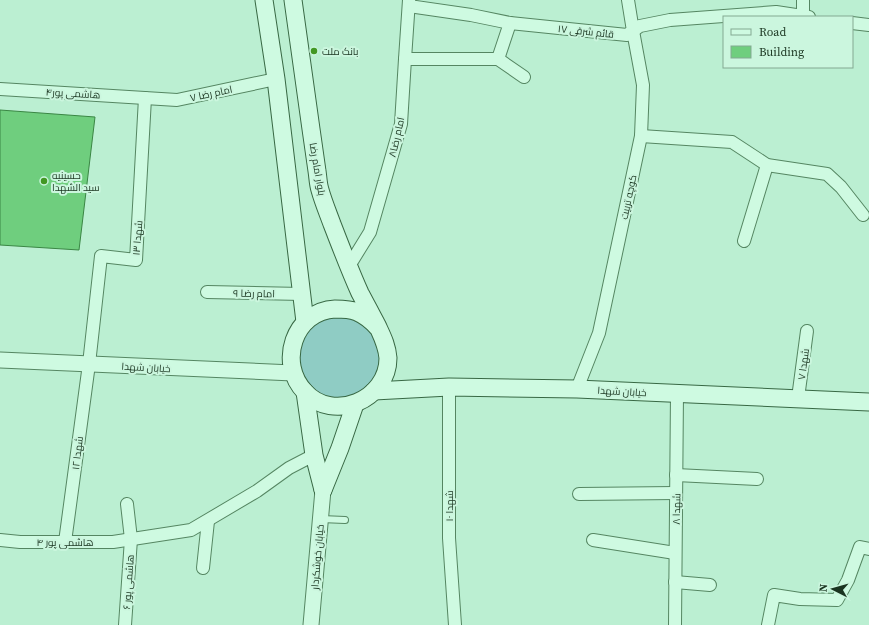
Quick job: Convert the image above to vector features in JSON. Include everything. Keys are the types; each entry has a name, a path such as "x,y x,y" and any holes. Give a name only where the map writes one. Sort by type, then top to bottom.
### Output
{"main road":[{"path":"264,0 276,79 305,322"},
{"name":"بلوار امام رضا","path":"293,0 320,190 349,266 378,328"},
{"path":"329,309 343,309 356,312 368,318 378,328 384,338 388,360 386,371 381,382 374,391 355,404 337,406 328,405 312,398 298,384 293,373 291,362 293,341 305,322 316,314 329,309"},
{"name":"خیابان شهدا","path":"374,391 449,387 576,389 869,402"},
{"path":"305,392 314,455 323,490"},
{"path":"323,490 340,448 355,404"}],"street":[{"name":"کوچه تربیت","path":"576,389 599,333 641,136 643,85 628,0"},
{"path":"803,0 806,16"},
{"name":"۸امام رضا","path":"349,266 370,232 401,124 409,3"},
{"name":"قائم شرقی ۱۷","path":"409,3 510,23 627,35 640,26 670,20 776,12 800,16"},
{"path":"498,59 510,23"},
{"path":"853,23 869,25"},
{"path":"405,59 498,59 524,77"},
{"name":"امام رضا ۷","path":"145,98 177,100 276,79"},
{"name":"هاشمی پور۴","path":"0,89 145,98"},
{"name":"شهدا ۱۳","path":"89,364 101,256 136,260 145,98"},
{"path":"641,136 732,142 767,165 827,174 841,187 863,215"},
{"path":"744,241 767,165"},
{"name":"امام رضا ۹","path":"207,292 302,294"},
{"name":"شهدا ۷","path":"798,398 807,331"},
{"name":"خیابان شهدا","path":"0,360 293,373"},
{"name":"شهدا ۱۲","path":"65,542 89,364"},
{"name":"شهدا ۱۰","path":"449,387 449,538 455,625"},
{"name":"شهدا ۸","path":"675,625 677,393"},
{"name":"هاشمی پور ۴","path":"0,540 20,542 113,542 191,530 257,491 289,468 314,455"},
{"path":"676,474 757,479"},
{"name":"خیابان خوشکردار","path":"311,625 323,490"},
{"path":"579,494 676,492"},
{"name":"هاشمی پور ۶","path":"125,625 131,539 128,504"},
{"path":"203,568 208,521"},
{"path":"593,540 675,553"},
{"path":"768,625 774,595 800,599 837,600 848,580 860,547 869,549"},
{"path":"675,582 710,586"}],"lane":[{"path":"320,519 345,520"}],"shaded area":[{"path":"339,315 355,318 369,327 378,341 381,357 378,373 369,387 355,396 339,399 323,396 309,387 300,373 297,357 300,341 309,327 323,318"}],"building":[{"name":"حسینیه سید الشهدا","path":"0,110 95,117 79,250 0,245"}],"place":[{"name":"بانک ملت","path":"314,51"},
{"name":"حسینیه سید الشهدا","path":"44,181"}]}
